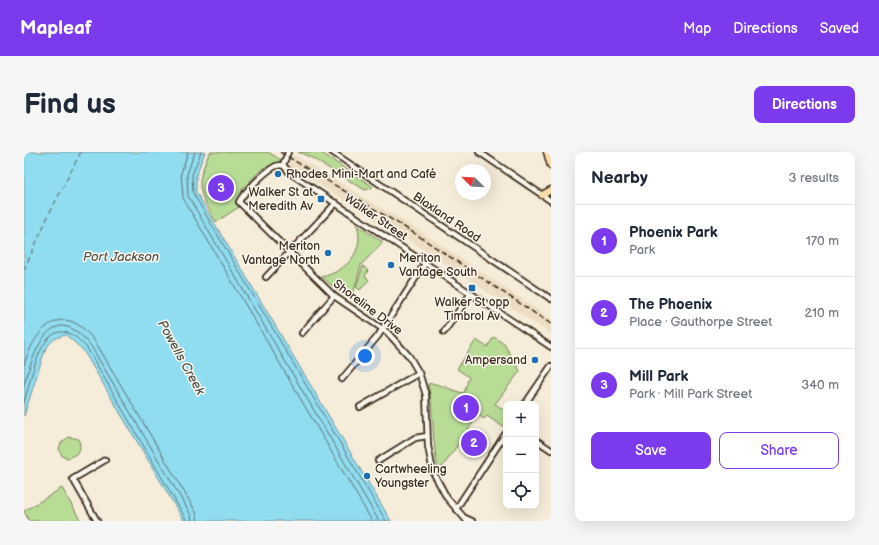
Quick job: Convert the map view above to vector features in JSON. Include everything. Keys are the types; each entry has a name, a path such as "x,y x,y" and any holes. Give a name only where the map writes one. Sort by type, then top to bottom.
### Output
{"highway":[{"path":"547,152 551,166"},
{"path":"542,195 551,190"}],"street":[{"path":"283,165 288,152"},
{"name":"Blaxland Road","path":"332,152 551,299"},
{"path":"479,152 551,201"},
{"name":"Shoreline Drive","path":"283,165 274,167 268,171 239,202 334,296 383,328 401,345 419,373 427,404 427,436 429,454 435,476 443,492 456,510 466,519 472,521"},
{"name":"Walker Street","path":"283,165 290,173 426,262 551,347"},
{"path":"266,277 336,203"},
{"path":"342,378 383,328 426,262"},
{"path":"444,332 471,293"},
{"path":"302,333 334,296"},
{"path":"527,401 551,366"},
{"path":"360,408 419,373"},
{"path":"378,461 415,438 427,436"},
{"path":"456,510 503,437"},
{"path":"539,442 551,450"},
{"path":"97,521 73,479 105,460"}],"shaded area":[{"path":"294,155 426,235 551,319 551,334 431,254 288,165"}],"green space":[{"path":"210,152 268,152 281,160 267,170 264,167 242,189 244,192 237,200 239,207 216,222 205,203 200,188 202,173"},
{"path":"298,152 320,152 372,186 372,188 365,190 310,157"},
{"path":"357,225 383,242 361,265 352,298 338,291 322,277 339,270 352,258 358,243 359,234"},
{"path":"363,266 368,271 365,276 369,280 360,290 356,287"},
{"path":"494,337 504,344 520,371 495,404 503,409 503,427 487,416 484,419 478,415 439,472 435,450 432,406 428,384 432,383 440,385 464,393 469,377 457,369 476,340 487,347"},
{"path":"69,437 79,439 80,448 78,453 68,458 62,456 59,449 61,443"},
{"path":"62,488 81,521 29,521 24,511"}],"water":[{"name":"Port Jackson","path":"24,152 205,152 196,175 196,192 391,521 184,521 83,350 66,335 54,340 45,350 24,416"}],"ferry route":[{"path":"24,270 49,214 81,152"}],"railway":[{"path":"280,152 414,233 551,324"}],"place":[{"name":"Rhodes Mini-Mart and Café","path":"278,174"},
{"name":"Mill Park","path":"221,188"},
{"name":"Walker St at Meredith Av","path":"321,199"},
{"name":"Meriton Vantage North","path":"328,253"},
{"name":"Meriton Vantage South","path":"391,265"},
{"name":"Walker St opp Timbrol Av","path":"472,288"},
{"name":"Ampersand","path":"535,360"},
{"name":"Phoenix Park","path":"466,408"},
{"name":"The Phoenix","path":"474,443"},
{"name":"Cartwheeling Youngster","path":"367,476"}],"water label":[{"name":"Powells Creek","path":"182,357"}]}
